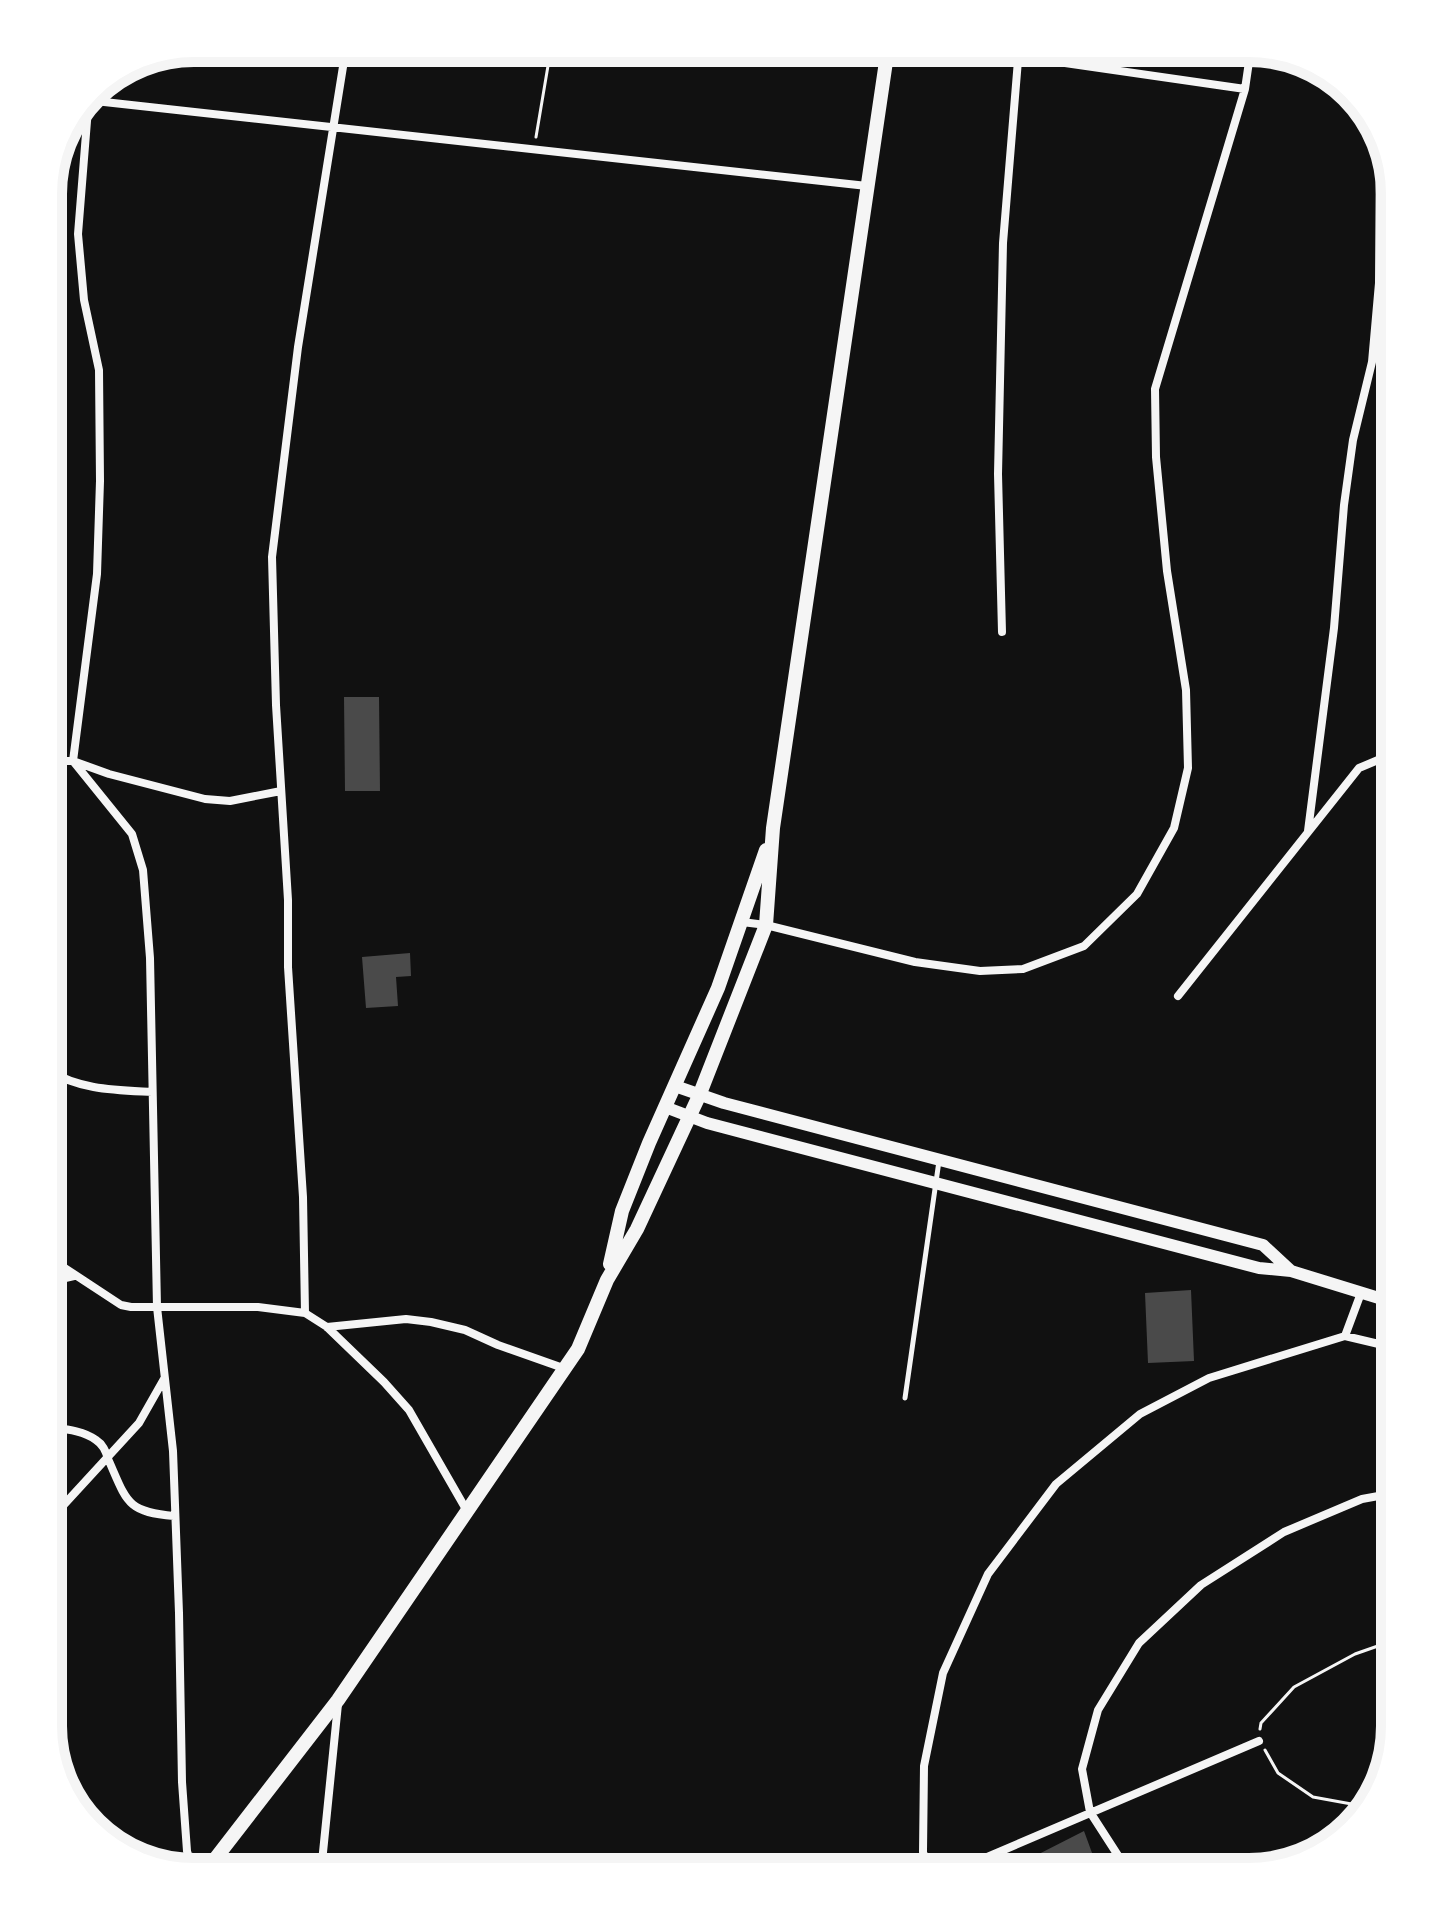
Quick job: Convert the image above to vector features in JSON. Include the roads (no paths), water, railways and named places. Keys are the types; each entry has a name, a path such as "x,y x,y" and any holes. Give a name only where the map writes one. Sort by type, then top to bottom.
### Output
{"main road":[{"path":"216,1858 338,1700 567,1369 607,1280 637,1229 699,1096 766,925 773,828 886,62"},
{"path":"607,1280 622,1211 718,988 773,828"}],"street":[{"path":"305,1313 303,1197 288,967 288,900 272,557 298,347 344,62"},
{"path":"1002,632 998,474 1003,243 1017,62"},
{"path":"1079,62 1245,89"},
{"path":"742,922 766,925 915,962 980,971 1023,969 1084,946 1137,894 1174,828 1188,768 1186,690 1167,571 1156,457 1155,389 1245,89 1249,62"},
{"path":"102,101 867,186"},
{"path":"87,118 78,234 84,300 99,370 100,481 97,574 73,761 132,834 140,859 150,958 157,1307 173,1451 182,1782 189,1858"},
{"path":"1308,831 1334,628 1344,505 1353,440 1372,362 1379,283 1380,176"},
{"path":"1178,996 1359,768 1381,760"},
{"path":"62,761 73,761 109,774 205,799 230,801 281,791"},
{"path":"62,1078 102,1089 152,1092"},
{"path":"675,1086 699,1096 1263,1245 1291,1271"},
{"path":"665,1107 689,1118 1259,1268 1291,1271 1381,1299"},
{"path":"62,1267 121,1305 143,1308 258,1307 305,1313 327,1327 409,1410 467,1512"},
{"path":"62,1279 74,1276"},
{"path":"1345,1336 1361,1293"},
{"path":"327,1327 406,1319 431,1322 465,1330 567,1369"},
{"path":"925,1858 924,1766 943,1673 988,1574 1056,1484 1140,1414 1209,1378 1345,1336 1381,1345"},
{"path":"62,1507 139,1423 164,1378"},
{"path":"62,1430 97,1440 124,1494 141,1512 174,1516"},
{"path":"1121,1858 1090,1812 1082,1769 1098,1710 1139,1643 1201,1585 1284,1532 1362,1499 1381,1496"},
{"path":"322,1858 338,1700"},
{"path":"984,1858 1259,1741"}],"lane":[{"path":"905,1398 934,1183 940,1160"}]}
